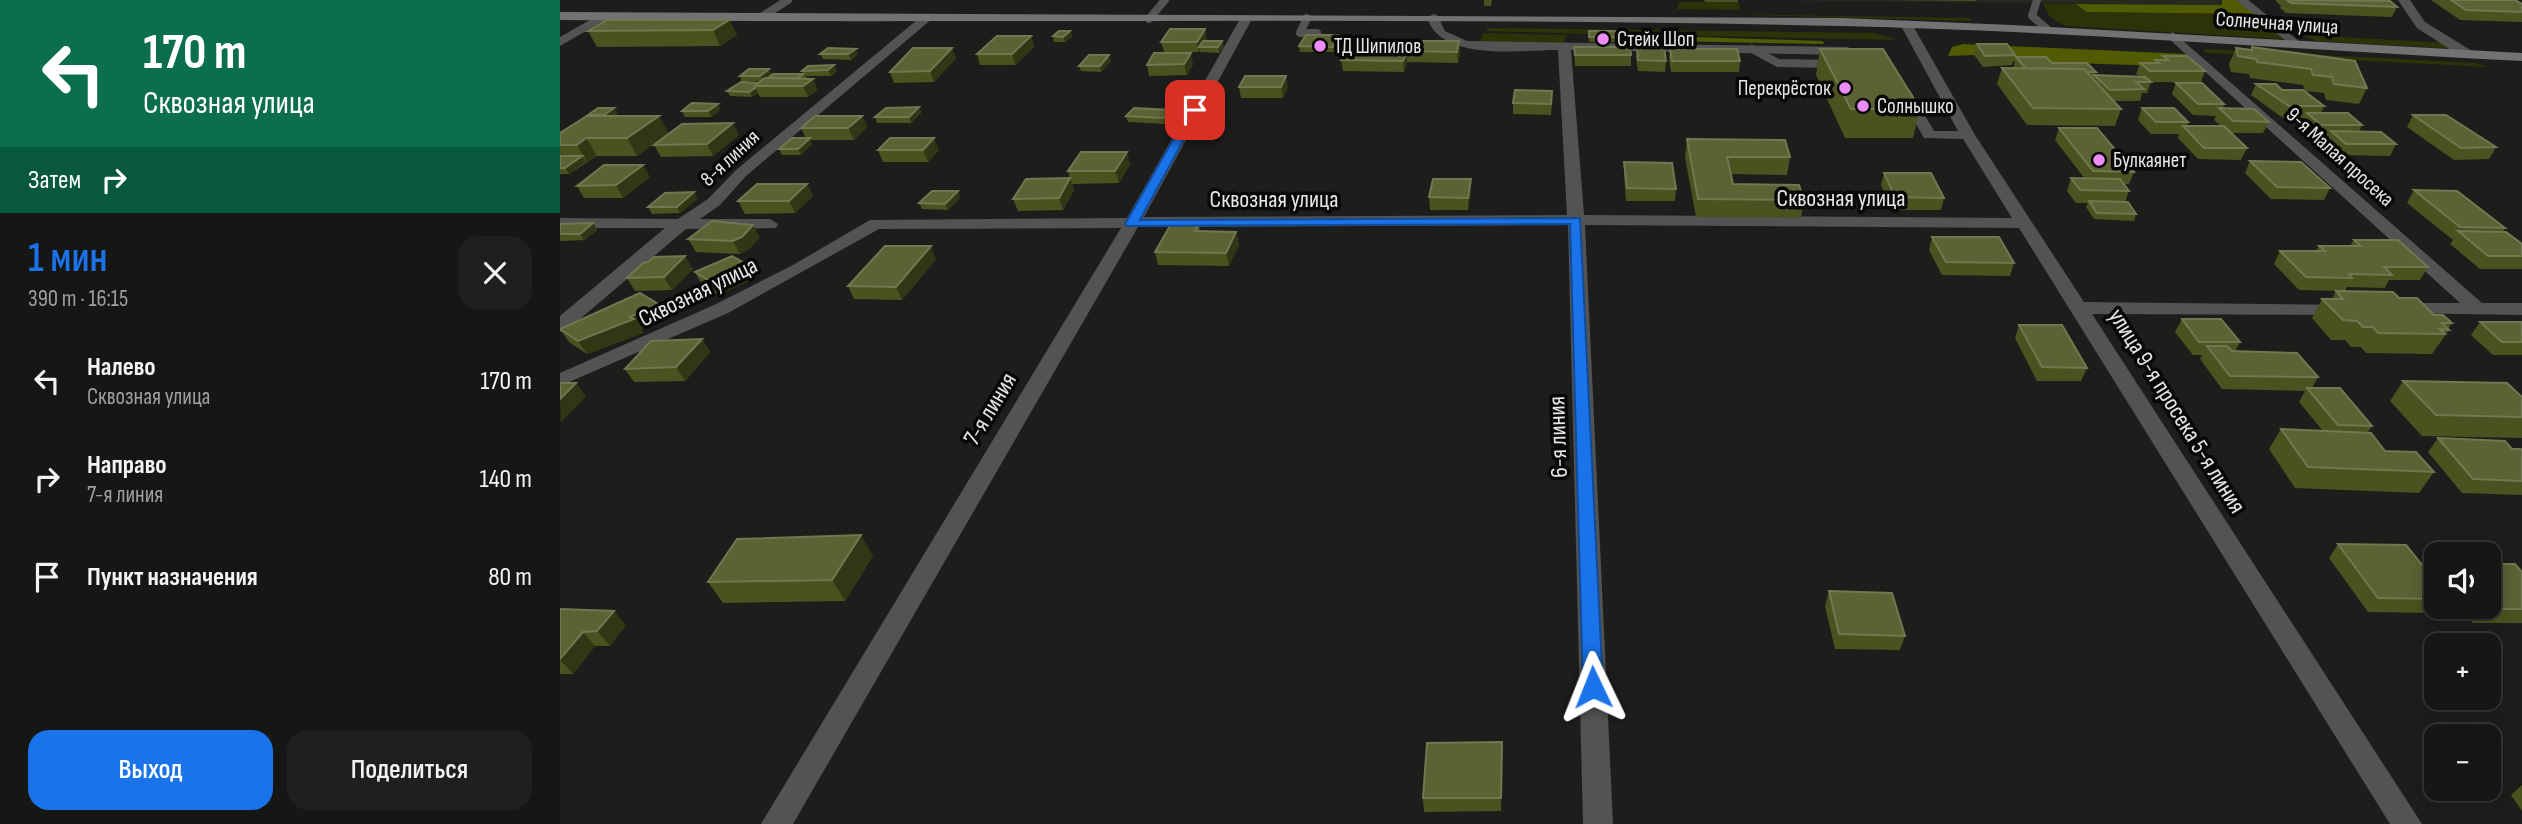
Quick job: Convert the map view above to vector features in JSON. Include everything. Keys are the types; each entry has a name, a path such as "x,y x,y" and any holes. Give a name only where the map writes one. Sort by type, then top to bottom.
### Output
{"main road":[{"name":"Солнечная улица","path":"560,16 1246,19 1434,13 2047,29 2521,58"}],"street":[{"path":"2404,0 2421,25 2467,54"},
{"path":"1434,13 1436,30 1466,45 1868,51"},
{"path":"560,43 606,16"},
{"name":"8-я линия","path":"560,326 681,224 714,202 741,173 927,18"},
{"name":"7-я линия","path":"776,824 1132,224 1246,19"},
{"name":"улица 9-я просека 5-я линия","path":"1906,24 1919,83 1968,135 2407,824"},
{"name":"9-я Малая просека","path":"2173,36 2479,310"},
{"name":"6-я линия","path":"1564,47 1576,220 1598,824"},
{"path":"1919,83 1929,135 1968,135"},
{"name":"Сквозная улица","path":"560,380 658,340 811,264 876,224 1576,220 2024,223"},
{"name":"Сквозная улица","path":"560,223 770,224"},
{"path":"2080,307 2522,309"}],"lane":[{"path":"761,17 788,0"},
{"path":"1149,19 1165,0"},
{"path":"2036,0 2032,16 2047,29"},
{"path":"2242,0 2295,43"},
{"path":"1307,18 1300,33 1317,33"},
{"path":"1752,49 1779,63 1847,64"}],"shaded area":[{"path":"1760,0 2221,0 2223,1 2222,5"}],"green space":[{"path":"2222,0 2241,0 2259,14 2086,12 2076,4 2222,5"},
{"path":"1679,2 1738,2 1741,10 1677,9"},
{"path":"2043,4 2076,4 2086,12 2259,14 2285,39 2065,26 2050,17"},
{"path":"1718,14 1969,18 1971,21"},
{"path":"1488,28 1873,33 1900,40 1658,35 1665,36 1667,46 1622,42 1627,35 1486,31"},
{"path":"1483,33 1566,35 1563,45 1479,44"},
{"path":"2302,35 2450,43 2461,49 2317,41"},
{"path":"1665,36 1823,41 1824,44 1666,41"},
{"path":"1963,44 2187,54 2197,67 2012,61 1974,55 1948,56 1952,47"},
{"path":"2205,49 2475,63 2490,67 2209,53 2204,52"}],"building":[{"path":"2287,0 2390,1 2397,7 2291,3"},
{"path":"2451,0 2515,0 2522,4 2522,12 2466,10"},
{"path":"607,20 729,20 713,30 588,31"},
{"path":"1170,29 1205,29 1197,42 1161,42"},
{"path":"1059,31 1070,31 1063,37 1053,36"},
{"path":"1589,31 1617,31 1618,37 1589,37"},
{"path":"1306,35 1339,35 1333,47 1299,46"},
{"path":"997,36 1031,36 1012,54 977,54"},
{"path":"1203,41 1222,41 1218,47 1199,47"},
{"path":"1411,41 1459,41 1457,52 1407,51 1403,61 1341,60 1347,47 1409,48"},
{"path":"1977,44 2007,44 2015,55 1985,56"},
{"path":"1574,47 1630,47 1631,55 1575,55"},
{"path":"1637,47 1664,48 1666,61 1638,60"},
{"path":"2252,47 2355,61 2367,88 2334,84 2332,77 2313,75 2311,69 2257,62 2256,59 2238,56 2236,48 2252,50"},
{"path":"828,48 856,49 848,54 820,54"},
{"path":"913,48 952,48 930,71 890,72"},
{"path":"1670,49 1737,49 1740,61 1672,61"},
{"path":"1820,49 1883,49 1920,109 1851,109"},
{"path":"1154,53 1191,53 1184,64 1147,65"},
{"path":"1089,55 1109,55 1100,66 1079,66"},
{"path":"2163,56 2187,56 2205,71 2150,71 2140,63 2168,60"},
{"path":"2016,57 2046,57 2052,63 2087,63 2096,72 2086,72 2084,69 2026,69"},
{"path":"834,65 828,70 802,71 808,66"},
{"path":"2002,68 2084,69 2121,109 2033,108"},
{"path":"749,69 769,69 760,76 740,76"},
{"path":"773,74 803,74 798,78 768,78"},
{"path":"2094,75 2145,77 2151,82 2136,82 2144,89 2110,90"},
{"path":"1245,76 1286,76 1281,87 1239,87"},
{"path":"765,78 813,79 803,86 754,86"},
{"path":"741,82 758,83 749,92 727,91"},
{"path":"2176,83 2202,83 2224,104 2198,104"},
{"path":"2256,84 2276,84 2282,90 2303,90 2324,106 2289,106"},
{"path":"1515,90 1552,91 1551,104 1513,103"},
{"path":"692,103 718,104 708,111 682,111"},
{"path":"919,107 909,117 875,117 886,108"},
{"path":"598,108 614,108 604,115 588,115"},
{"path":"1134,108 1171,110 1164,118 1126,116"},
{"path":"2142,108 2174,108 2188,122 2156,122"},
{"path":"2219,108 2254,109 2269,122 2233,121"},
{"path":"2307,113 2348,113 2362,125 2321,125"},
{"path":"2413,115 2446,115 2496,147 2461,148"},
{"path":"587,116 659,116 627,138 586,138 577,145 560,145 560,133"},
{"path":"815,116 862,116 848,128 801,128"},
{"path":"733,123 707,144 654,145 682,124"},
{"path":"2183,126 2224,126 2247,148 2204,148"},
{"path":"2059,128 2097,128 2134,172 2093,171"},
{"path":"2331,131 2381,132 2396,144 2346,144"},
{"path":"792,138 810,138 798,149 779,149"},
{"path":"890,138 934,138 923,150 878,150"},
{"path":"1687,139 1785,140 1790,157 1727,157 1733,184 1799,185 1804,200 1698,199"},
{"path":"1081,152 1127,152 1115,171 1068,171"},
{"path":"560,156 582,156 565,168 560,168"},
{"path":"2250,161 2301,162 2330,188 2277,187"},
{"path":"1624,162 1672,163 1676,189 1627,188"},
{"path":"604,165 643,165 616,185 577,186"},
{"path":"1884,173 1931,173 1944,198 1895,197"},
{"path":"1070,178 1059,198 1013,199 1026,179"},
{"path":"2071,178 2120,179 2129,191 2080,190"},
{"path":"1433,179 1471,179 1468,198 1429,197"},
{"path":"757,184 807,184 789,201 738,201"},
{"path":"2414,190 2457,191 2505,228 2460,227"},
{"path":"932,191 958,191 945,204 919,203"},
{"path":"694,192 677,207 648,207 665,193"},
{"path":"2089,201 2128,202 2136,214 2097,213"},
{"path":"712,221 753,225 742,237 733,241 688,239"},
{"path":"593,223 580,234 560,234 560,224"},
{"path":"1171,224 1199,225 1195,231 1236,232 1226,253 1155,252"},
{"path":"2458,231 2506,232 2522,244 2522,256 2488,256"},
{"path":"1932,237 1999,237 2014,263 1946,262"},
{"path":"2354,240 2398,240 2428,267 2384,267 2392,275 2306,277 2280,251 2325,251 2319,246 2361,246"},
{"path":"885,246 931,246 896,287 848,286"},
{"path":"685,256 664,277 627,278 654,257"},
{"path":"732,256 748,265 711,282 695,272"},
{"path":"2336,291 2393,292 2399,298 2417,298 2434,315 2443,315 2452,323 2442,323 2449,330 2440,329 2445,334 2378,333 2373,327 2363,327 2357,321 2343,320 2322,299 2343,299"},
{"path":"640,293 658,304 630,317 634,319 578,341 560,329"},
{"path":"2182,319 2221,319 2240,342 2199,342"},
{"path":"2480,322 2522,322 2522,342 2502,342"},
{"path":"2019,325 2062,325 2087,368 2042,367"},
{"path":"702,339 676,367 625,369 651,341"},
{"path":"2207,346 2227,346 2232,351 2297,353 2318,377 2230,376"},
{"path":"2403,381 2507,383 2522,397 2522,417 2436,415"},
{"path":"560,383 576,383 560,399"},
{"path":"2307,388 2340,388 2372,426 2338,425"},
{"path":"2281,429 2371,433 2385,451 2416,452 2434,472 2308,467"},
{"path":"2438,438 2505,441 2512,449 2521,449 2522,481 2473,479"},
{"path":"861,535 832,580 708,582 737,539"},
{"path":"2338,544 2406,545 2424,567 2424,599 2378,598"},
{"path":"2501,564 2515,564 2522,572 2522,609 2501,609"},
{"path":"1829,591 1892,593 1905,636 1839,634"},
{"path":"560,609 614,611 597,631 583,632 560,659"},
{"path":"1502,742 1501,798 1423,798 1427,743"}],"place":[{"name":"Стейк Шоп","path":"1603,39"},
{"name":"ТД Шипилов","path":"1320,46"},
{"name":"Перекрёсток","path":"1845,88"},
{"name":"Солнышко","path":"1863,106"},
{"name":"Булкаянет","path":"2099,160"}],"route":[{"path":"1195,110 1132,224 1576,220 1593,687"}]}
